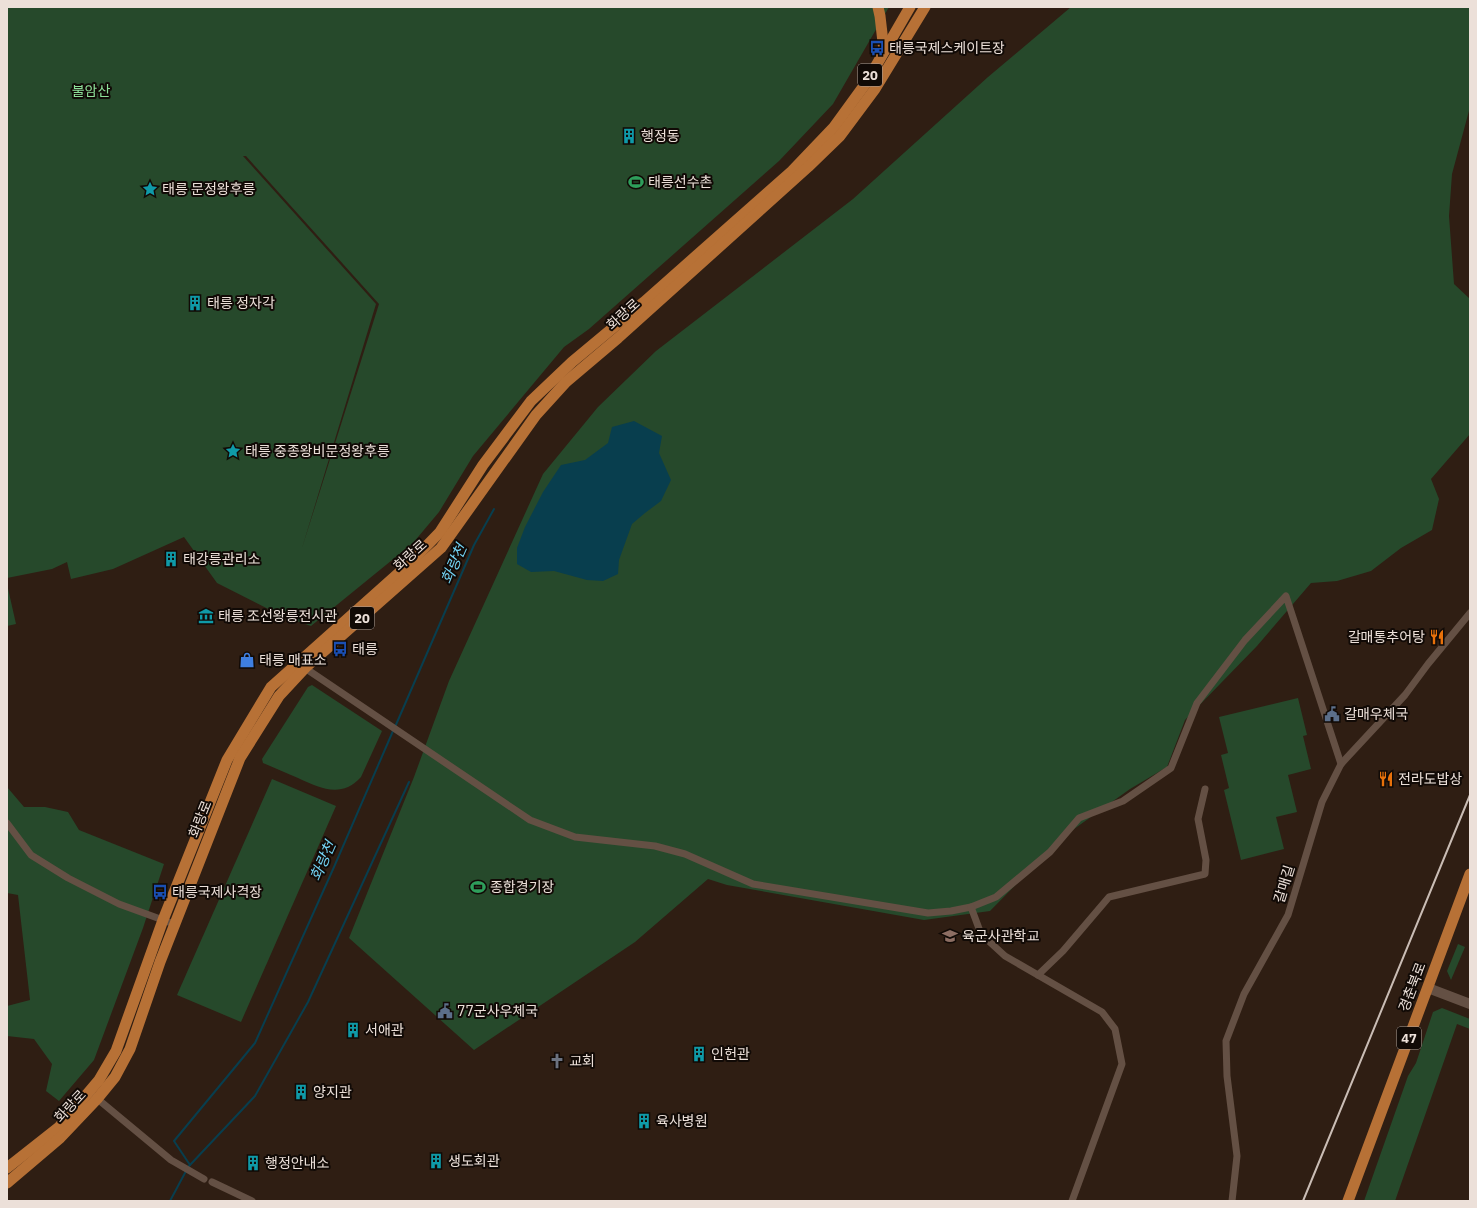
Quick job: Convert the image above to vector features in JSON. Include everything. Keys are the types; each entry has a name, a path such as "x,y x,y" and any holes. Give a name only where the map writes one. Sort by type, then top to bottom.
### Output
{"main road":[{"path":"875,89 876,82 894,51 893,47 885,49 878,7"},
{"name":"화랑로","path":"7,1168 59,1127 93,1095 115,1077 130,1049 174,924 240,758 279,696 301,666 411,562 440,532 483,465 531,401 572,362 644,302 792,171 834,127 866,82 910,7"},
{"name":"화랑로","path":"7,1183 60,1138 93,1095 98,1080 116,1051 163,920 227,760 271,687 301,666 441,548 536,415 566,382 618,338 840,136 875,89 925,7"},
{"name":"경춘북로","path":"1348,1201 1470,874"}],"street":[{"path":"301,666 530,820 575,837 654,846 685,854 753,884 928,913 971,907 996,897 1050,852 1079,818 1124,801 1171,768 1197,703 1244,640 1286,596 1340,764"},
{"name":"갈매길","path":"1232,1201 1238,1156 1227,1076 1226,1041 1244,994 1288,915 1322,802 1340,764 1405,695 1428,664 1470,613"},
{"path":"1038,975 1063,951 1109,897 1205,874 1206,860 1198,819 1205,789"},
{"path":"7,824 31,856 68,878 119,904 174,924"},
{"path":"971,907 981,934 1005,956 1102,1012 1115,1029 1122,1064 1072,1201"},
{"path":"1428,988 1470,1004"},
{"path":"93,1095 171,1160 203,1178"},
{"path":"212,1182 252,1201"}],"green space":[{"name":"불암산","path":"7,7 889,7 833,104 779,161 589,329 564,347 473,456 439,512 413,543 311,626 282,616 217,583 184,537 113,569 71,579 67,562 52,569 7,578","holes":["243,156 246,156 379,304 302,548 376,304"]},
{"path":"1071,7 1470,7 1470,107 1452,174 1449,216 1454,284 1470,299 1470,434 1431,479 1439,499 1432,530 1401,548 1371,571 1337,581 1311,583 1257,646 1185,720 1167,767 1130,789 1074,829 1046,854 990,911 924,920 727,885 708,879 635,942 474,1050 349,938 414,777 449,681 543,474 598,407 656,351 853,199 988,77"},
{"path":"7,584 16,624 7,626"},
{"path":"312,685 382,731 361,777 346,788 330,790 322,788 263,763 262,759 308,687"},
{"path":"1298,698 1307,735 1303,736 1311,769 1288,775 1297,812 1276,817 1284,849 1241,860 1224,790 1229,788 1221,755 1228,753 1219,717"},
{"path":"272,779 336,806 241,1022 177,995"},
{"path":"7,787 24,807 45,807 68,812 79,830 164,864 143,928 94,1060 59,1101 46,1091 52,1064 34,1039 7,1036 7,1006 30,1000 18,895 7,893"},
{"path":"1458,944 1465,947 1451,980 1447,971"},
{"path":"1442,1008 1470,1019 1470,1029 1457,1024 1395,1201 1364,1201 1408,1076 1416,1063 1433,1012"}],"water":[{"path":"634,421 662,436 659,453 671,480 661,501 632,524 619,560 618,574 603,581 587,580 554,571 531,572 517,564 517,548 525,527 543,492 561,465 585,460 608,443 612,427"}],"waterway":[{"name":"화랑천","path":"395,727 474,545 494,509"},
{"name":"화랑천","path":"188,1167 190,1165 174,1141 255,1043 393,731"},
{"path":"190,1165 255,1096 308,1002 409,782"},
{"name":"화랑천","path":"170,1201 186,1171"}],"railway":[{"path":"1303,1201 1470,795"}],"place":[{"name":"태릉국제스케이트장","path":"877,48"},
{"name":"행정동","path":"629,136"},
{"name":"태릉선수촌","path":"636,182"},
{"name":"태릉 문정왕후릉","path":"150,189"},
{"name":"태릉 정자각","path":"195,303"},
{"name":"태릉 중종왕비문정왕후릉","path":"233,451"},
{"name":"태강릉관리소","path":"171,559"},
{"name":"태릉 조선왕릉전시관","path":"206,616"},
{"name":"갈매통추어탕","path":"1437,637"},
{"name":"태릉","path":"340,649"},
{"name":"태릉 매표소","path":"247,660"},
{"name":"갈매우체국","path":"1332,714"},
{"name":"전라도밥상","path":"1386,779"},
{"name":"종합경기장","path":"478,887"},
{"name":"태릉국제사격장","path":"160,892"},
{"name":"육군사관학교","path":"950,936"},
{"name":"77군사우체국","path":"445,1011"},
{"name":"서애관","path":"353,1030"},
{"name":"인헌관","path":"699,1054"},
{"name":"교회","path":"557,1061"},
{"name":"양지관","path":"301,1092"},
{"name":"육사병원","path":"644,1121"},
{"name":"생도회관","path":"436,1161"},
{"name":"행정안내소","path":"253,1163"}]}
